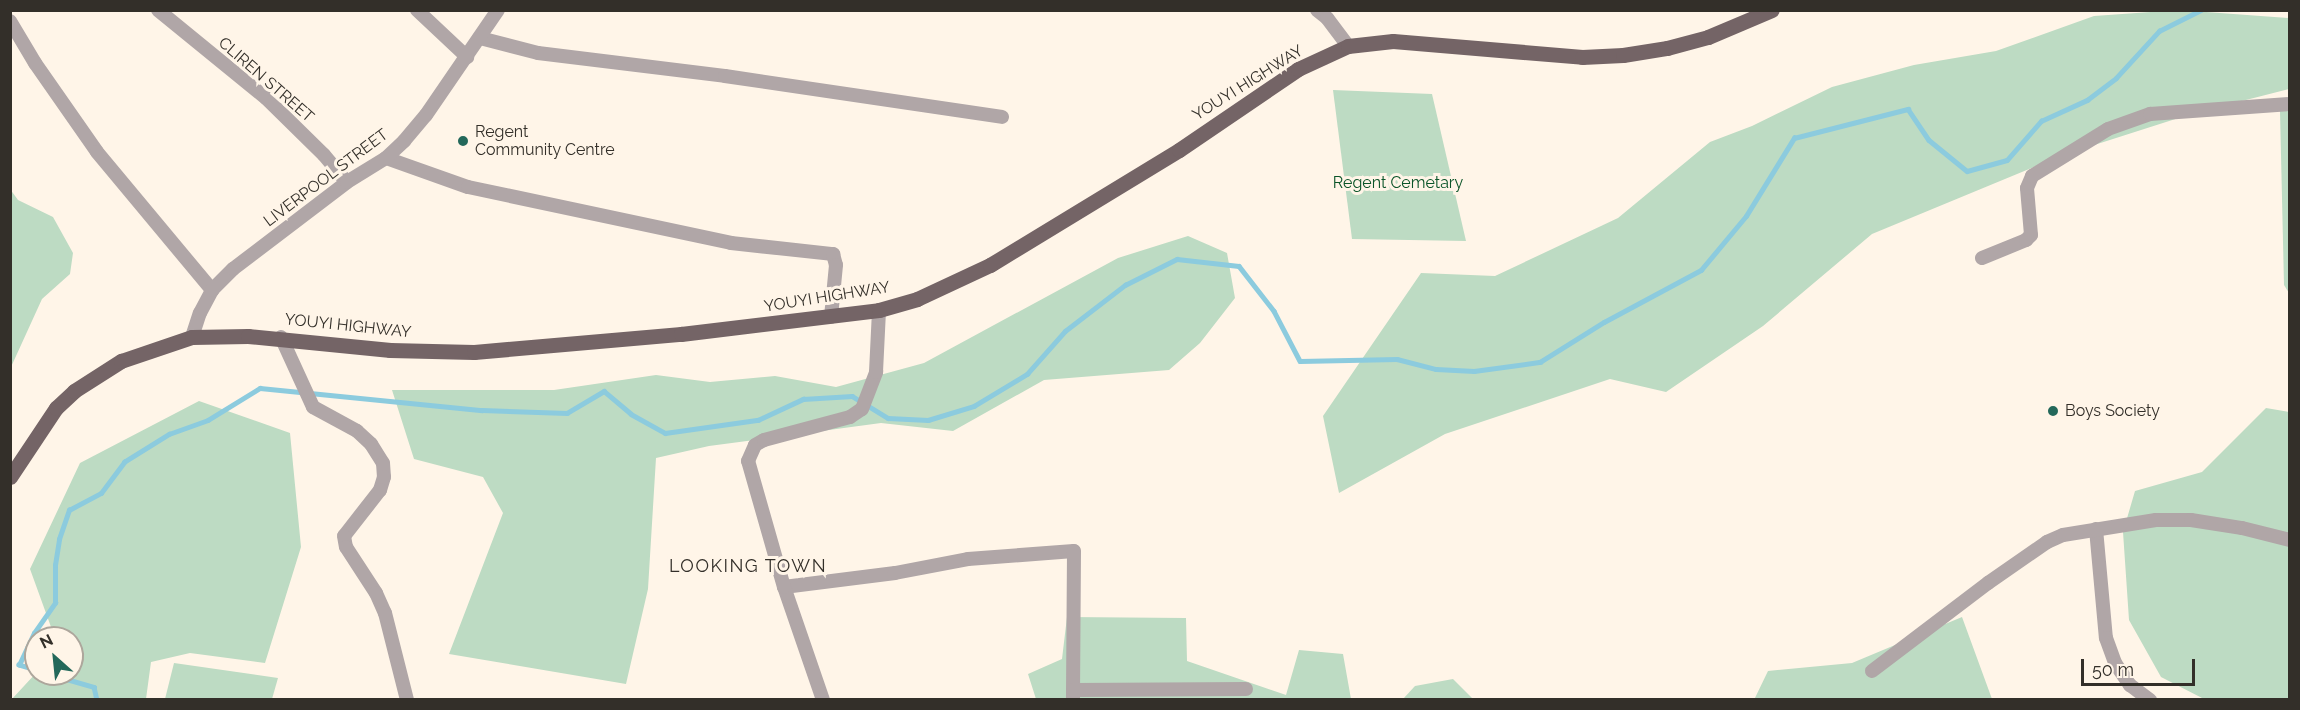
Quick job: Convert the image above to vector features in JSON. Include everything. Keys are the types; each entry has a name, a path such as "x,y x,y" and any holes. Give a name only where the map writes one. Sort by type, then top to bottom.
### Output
{"main road":[{"name":"YOUYI HIGHWAY","path":"10,477 56,408 74,392 121,361 192,337 219,335 281,338 390,350 474,352 831,317 879,310 917,299 990,265 1179,150 1298,69 1348,46 1393,41 1562,56 1623,55 1698,40 1752,14 1772,10"}],"street":[{"name":"CLIREN STREET","path":"158,10 266,98 324,155 347,182"},
{"path":"417,10 467,57"},
{"name":"LIVERPOOL STREET","path":"192,337 200,313 212,290 233,269 347,182 386,158 426,115 498,10"},
{"path":"1317,10 1327,18 1348,46"},
{"path":"10,21 35,63 97,152 212,290"},
{"path":"480,38 538,53 726,76 1002,117"},
{"path":"1982,258 2026,240 2031,235 2027,188 2032,176 2108,129 2150,114 2289,104"},
{"path":"386,158 468,187 731,243 833,254 836,265 831,317"},
{"path":"823,699 784,587 749,471 750,453 764,440 850,417 862,409 876,372 879,310"},
{"path":"281,338 297,368 313,407 357,431 371,444 382,462 384,477 380,490 344,536 346,546 376,593 385,613 407,699"},
{"path":"1872,671 1967,597 2048,542 2081,530 2156,520 2191,520 2242,528 2289,540"},
{"path":"2096,529 2106,638 2115,663 2130,685 2150,699"},
{"path":"784,587 895,573 968,559 1074,551 1073,695 1246,689"}],"green space":[{"path":"2179,10 2289,18 2289,89 2191,114 2063,155 1872,234 1763,326 1666,392 1610,379 1445,434 1339,493 1323,416 1421,273 1495,276 1618,218 1710,142 1752,126 1832,87 1914,65 1996,51 2094,16"},
{"name":"Regent Cemetary","path":"1333,90 1432,94 1466,241 1352,239"},
{"path":"2289,110 2289,293 2284,285 2280,111"},
{"path":"10,189 18,200 53,217 73,253 70,274 42,299 11,367"},
{"path":"1188,236 1227,253 1235,298 1200,343 1169,370 1044,380 953,431 881,423 709,446 656,458 648,589 626,684 449,654 503,513 483,477 414,459 392,390 554,390 656,375 710,382 775,376 836,387 924,363 1118,258"},
{"path":"199,401 290,433 301,547 265,663 190,653 151,662 146,699 12,699 24,686 84,686 84,626 51,626 30,569 80,463"},
{"path":"2266,408 2289,412 2289,699 2204,699 2161,677 2129,620 2123,532 2135,491 2202,472"},
{"path":"1067,617 1186,618 1187,661 1286,695 1299,650 1343,654 1351,699 1036,699 1028,674 1062,659"},
{"path":"1962,617 1992,699 1754,700 1768,671 1852,663"},
{"path":"174,663 278,678 272,699 165,699"},
{"path":"1453,679 1473,699 1403,699 1415,686"}],"waterway":[{"path":"39,626 55,603 55,565 59,539 69,510 101,493 124,462 169,434 208,420 260,388 482,410 567,413 604,391 631,414 665,433 758,420 803,399 852,396 888,418 928,420 974,406 1027,374 1065,331 1125,285 1177,259 1239,266 1274,311 1300,361 1397,359 1436,369 1474,371 1540,362 1604,322 1701,270 1746,216 1794,138 1908,109 1929,140 1967,171 2007,160 2041,121 2087,100 2116,78 2159,31 2201,10"},
{"path":"24,654 19,665 24,666"},
{"path":"84,684 94,687 97,700"}],"place":[{"name":"Regent Community Centre","path":"463,141"},
{"name":"Boys Society","path":"2053,411"}],"district":[{"name":"LOOKING TOWN","path":"748,566"}]}
